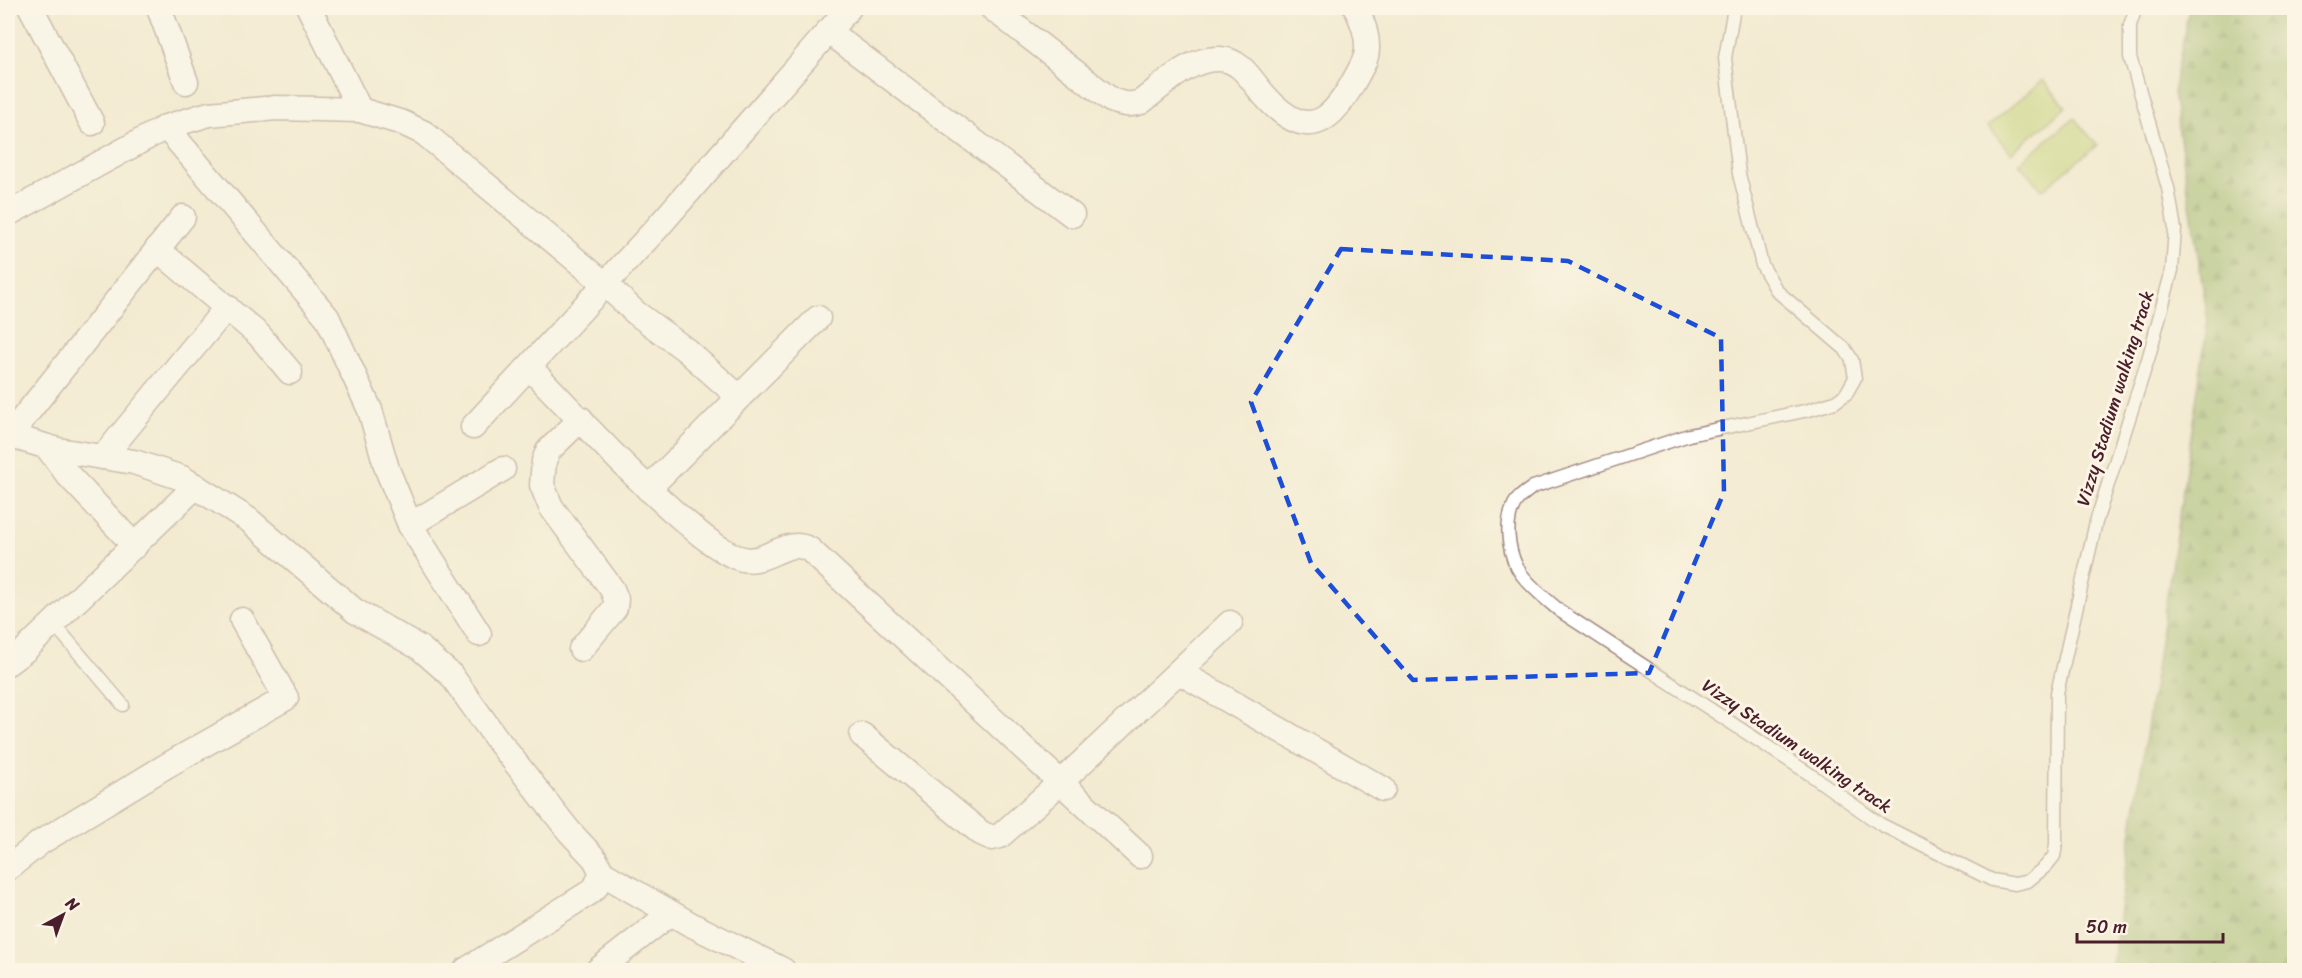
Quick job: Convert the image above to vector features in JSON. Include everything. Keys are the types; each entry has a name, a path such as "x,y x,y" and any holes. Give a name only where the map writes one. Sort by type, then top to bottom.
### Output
{"street":[{"path":"31,8 93,123"},
{"path":"159,8 186,82"},
{"path":"309,8 360,110"},
{"path":"473,427 657,228 849,8"},
{"path":"992,8 1111,100 1123,105 1142,102 1188,67 1221,59 1237,65 1266,98 1291,119 1316,124 1333,112 1354,83 1366,59 1367,43 1356,8"},
{"path":"828,31 1072,215"},
{"path":"8,214 166,127 209,114 276,108 360,110 403,123 424,134 605,284 636,313 686,350 740,397"},
{"path":"166,127 327,317 370,410 387,469 410,525 479,634"},
{"path":"183,217 8,436 47,447 134,462 182,478 249,520 355,612 420,648 437,661 451,675 495,738 562,822 595,859 602,873 671,913 783,970"},
{"path":"157,249 260,335 290,372"},
{"path":"103,457 227,307"},
{"path":"648,489 818,318"},
{"path":"529,367 648,489 710,543 748,561 759,560 788,547 803,546 809,549 1140,856"},
{"path":"580,419 548,451 542,474 542,485 551,507 612,589 616,599 615,608 581,649"},
{"path":"47,447 68,475 135,546"},
{"path":"410,525 502,469"},
{"path":"8,663 54,624 196,486"},
{"path":"8,868 41,842 286,698 242,620"},
{"path":"862,735 981,833 992,838 1000,836 1061,782 1230,623"},
{"path":"1179,672 1383,789"},
{"path":"466,970 589,893 595,888 602,873"},
{"path":"598,970 671,913"}],"lane":[{"name":"Vizzy Stadium walking track","path":"1734,8 1725,58 1739,174 1762,265 1777,291 1845,348 1852,360 1855,378 1846,394 1835,402 1809,410 1689,435 1533,488 1520,496 1512,507 1509,537 1512,552 1521,573 1560,611 1811,775 1880,824 1992,880 2015,884 2028,881 2040,874 2054,856 2057,693 2096,522 2149,356 2172,270 2175,229 2168,188 2130,57 2130,25 2136,8"},
{"path":"54,624 123,705"}],"highlighted area":[{"path":"1341,249 1568,261 1721,338 1724,492 1649,673 1413,680 1311,563 1251,402"}],"green space":[{"path":"2189,8 2294,8 2294,970 2111,970 2208,321 2173,93"},
{"path":"2043,80 2066,107 2011,153 1988,126"},
{"path":"2074,118 2097,145 2042,190 2019,163"}]}
